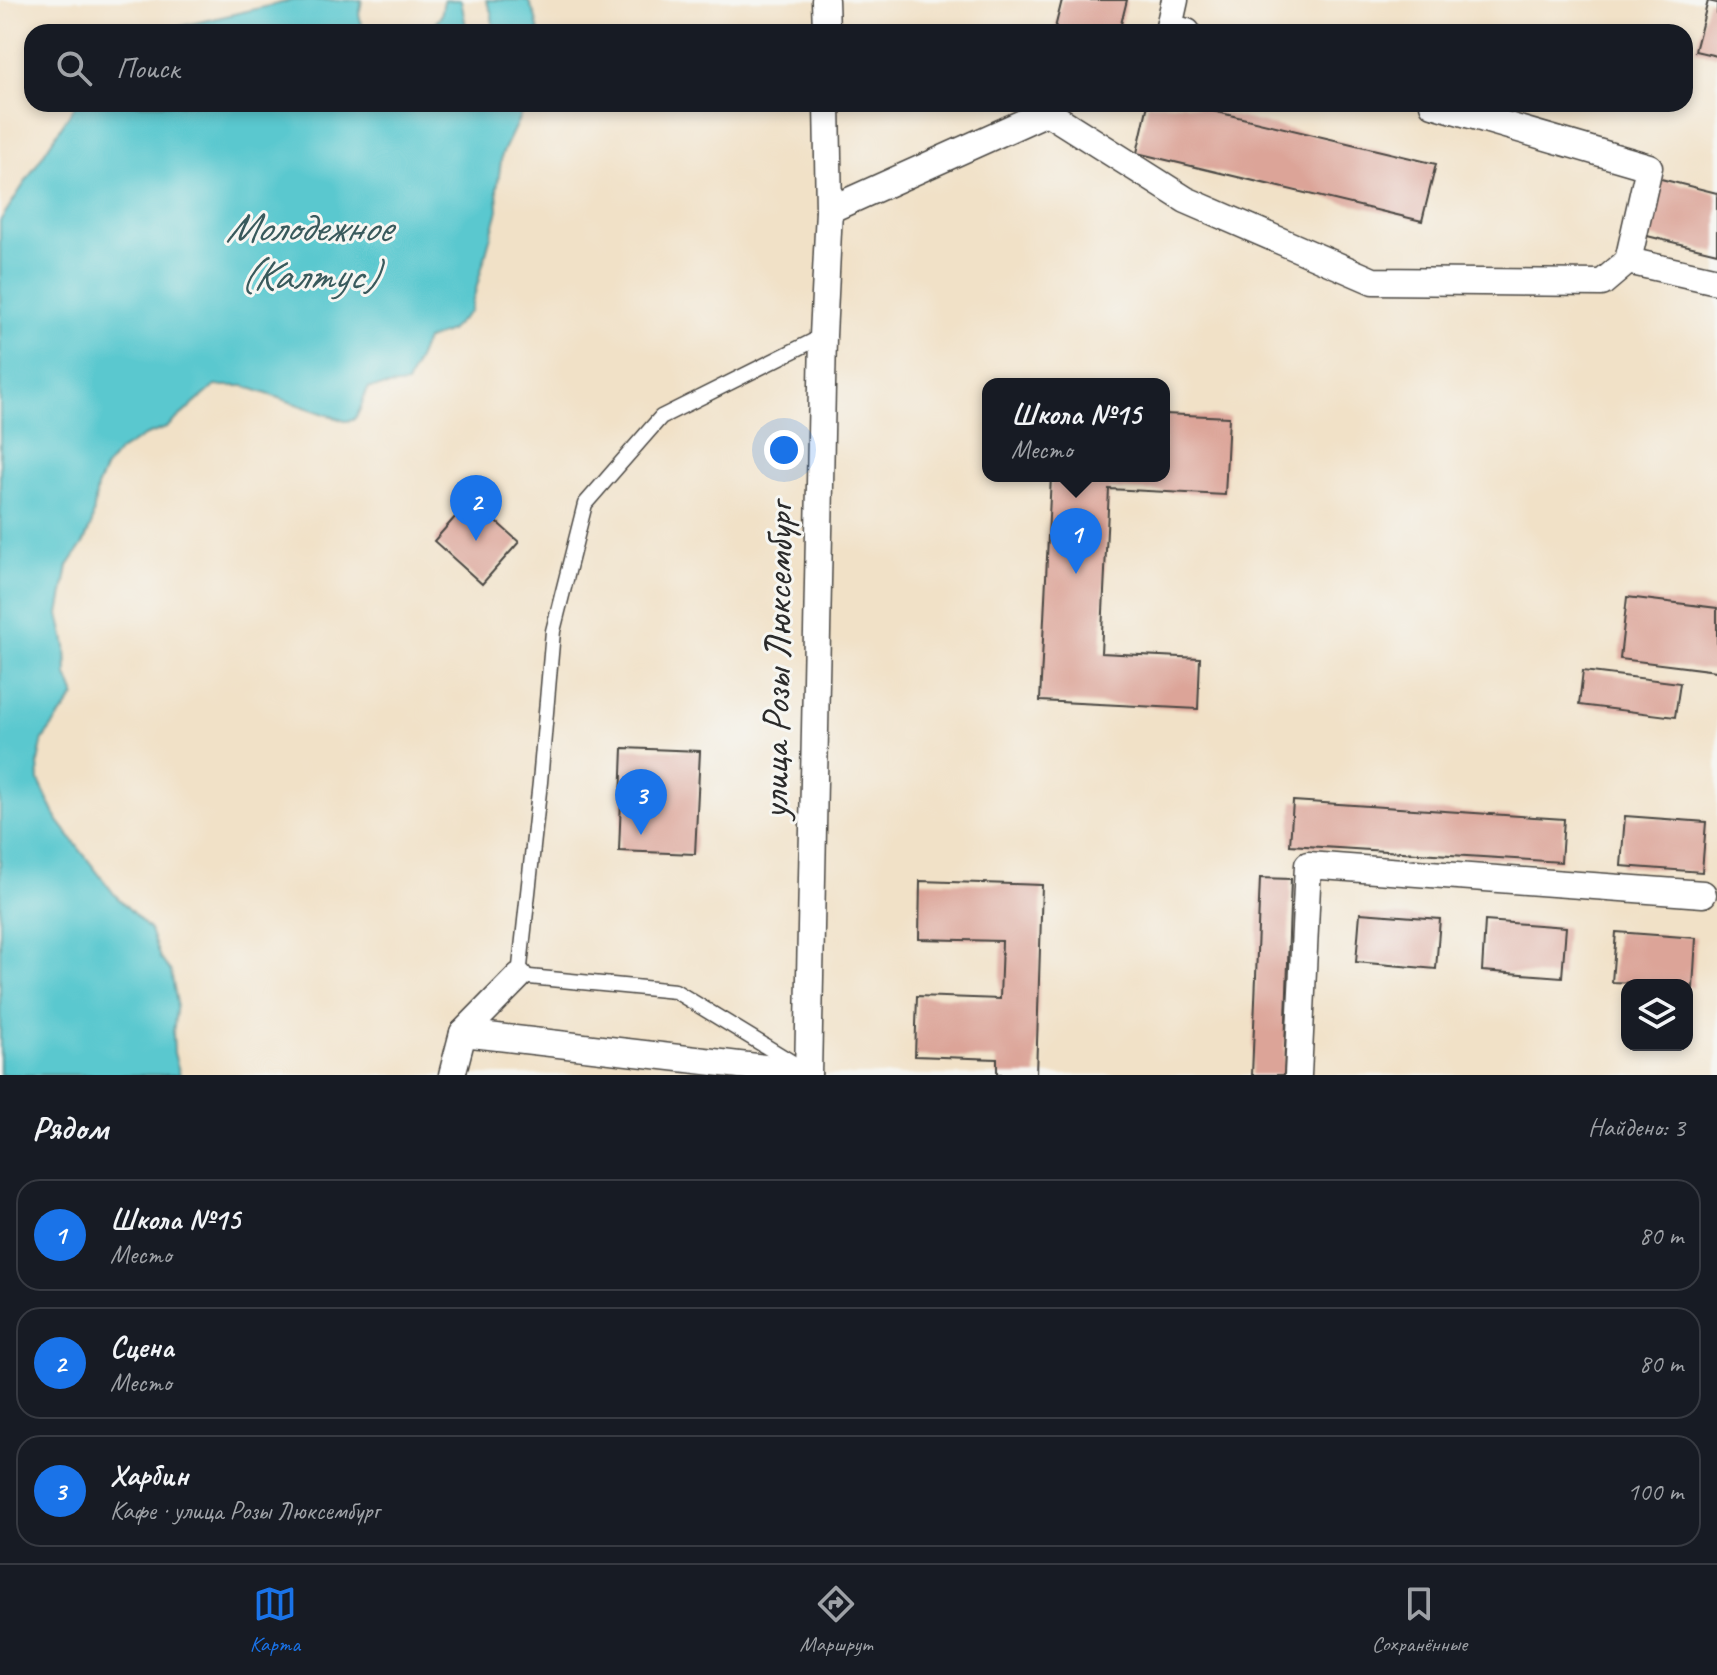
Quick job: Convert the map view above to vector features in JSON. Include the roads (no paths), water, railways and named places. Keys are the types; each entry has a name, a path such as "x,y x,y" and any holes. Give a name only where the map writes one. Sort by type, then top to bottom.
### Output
{"street":[{"path":"825,0 826,24"},
{"path":"1170,24 1175,0"},
{"name":"улица Розы Люксембург","path":"808,1074 823,336 829,210 827,112"},
{"path":"829,210 1047,112 1186,200 1373,281 1602,283 1628,261 1649,167 1460,112"},
{"path":"1628,261 1717,281"},
{"path":"1298,1075 1308,865 1703,894"},
{"path":"452,1075 463,1033 519,976"},
{"path":"463,1033 808,1074"}],"lane":[{"path":"808,1074 675,991 519,976 553,631 585,504 661,417 823,336"}],"water":[{"path":"294,0 362,0 359,15 362,24 191,24"},
{"path":"444,0 461,0 466,24 434,24 441,16"},
{"path":"486,0 528,0 537,24 493,24"},
{"name":"Молодежное (Калтус)","path":"71,112 522,112 502,154 497,189 498,210 470,311 450,331 426,340 407,384 369,388 357,416 345,421 244,386 215,386 166,428 144,436 118,452 106,467 97,487 92,523 68,566 59,614 66,646 67,675 75,696 43,739 38,762 39,781 58,821 115,895 150,930 160,958 171,972 177,1003 174,1053 180,1075 0,1075 0,221"}],"place":[{"name":"Сцена","path":"476,541"},
{"name":"Школа №15","path":"1076,574"},
{"name":"Харбин","path":"641,835"}]}
